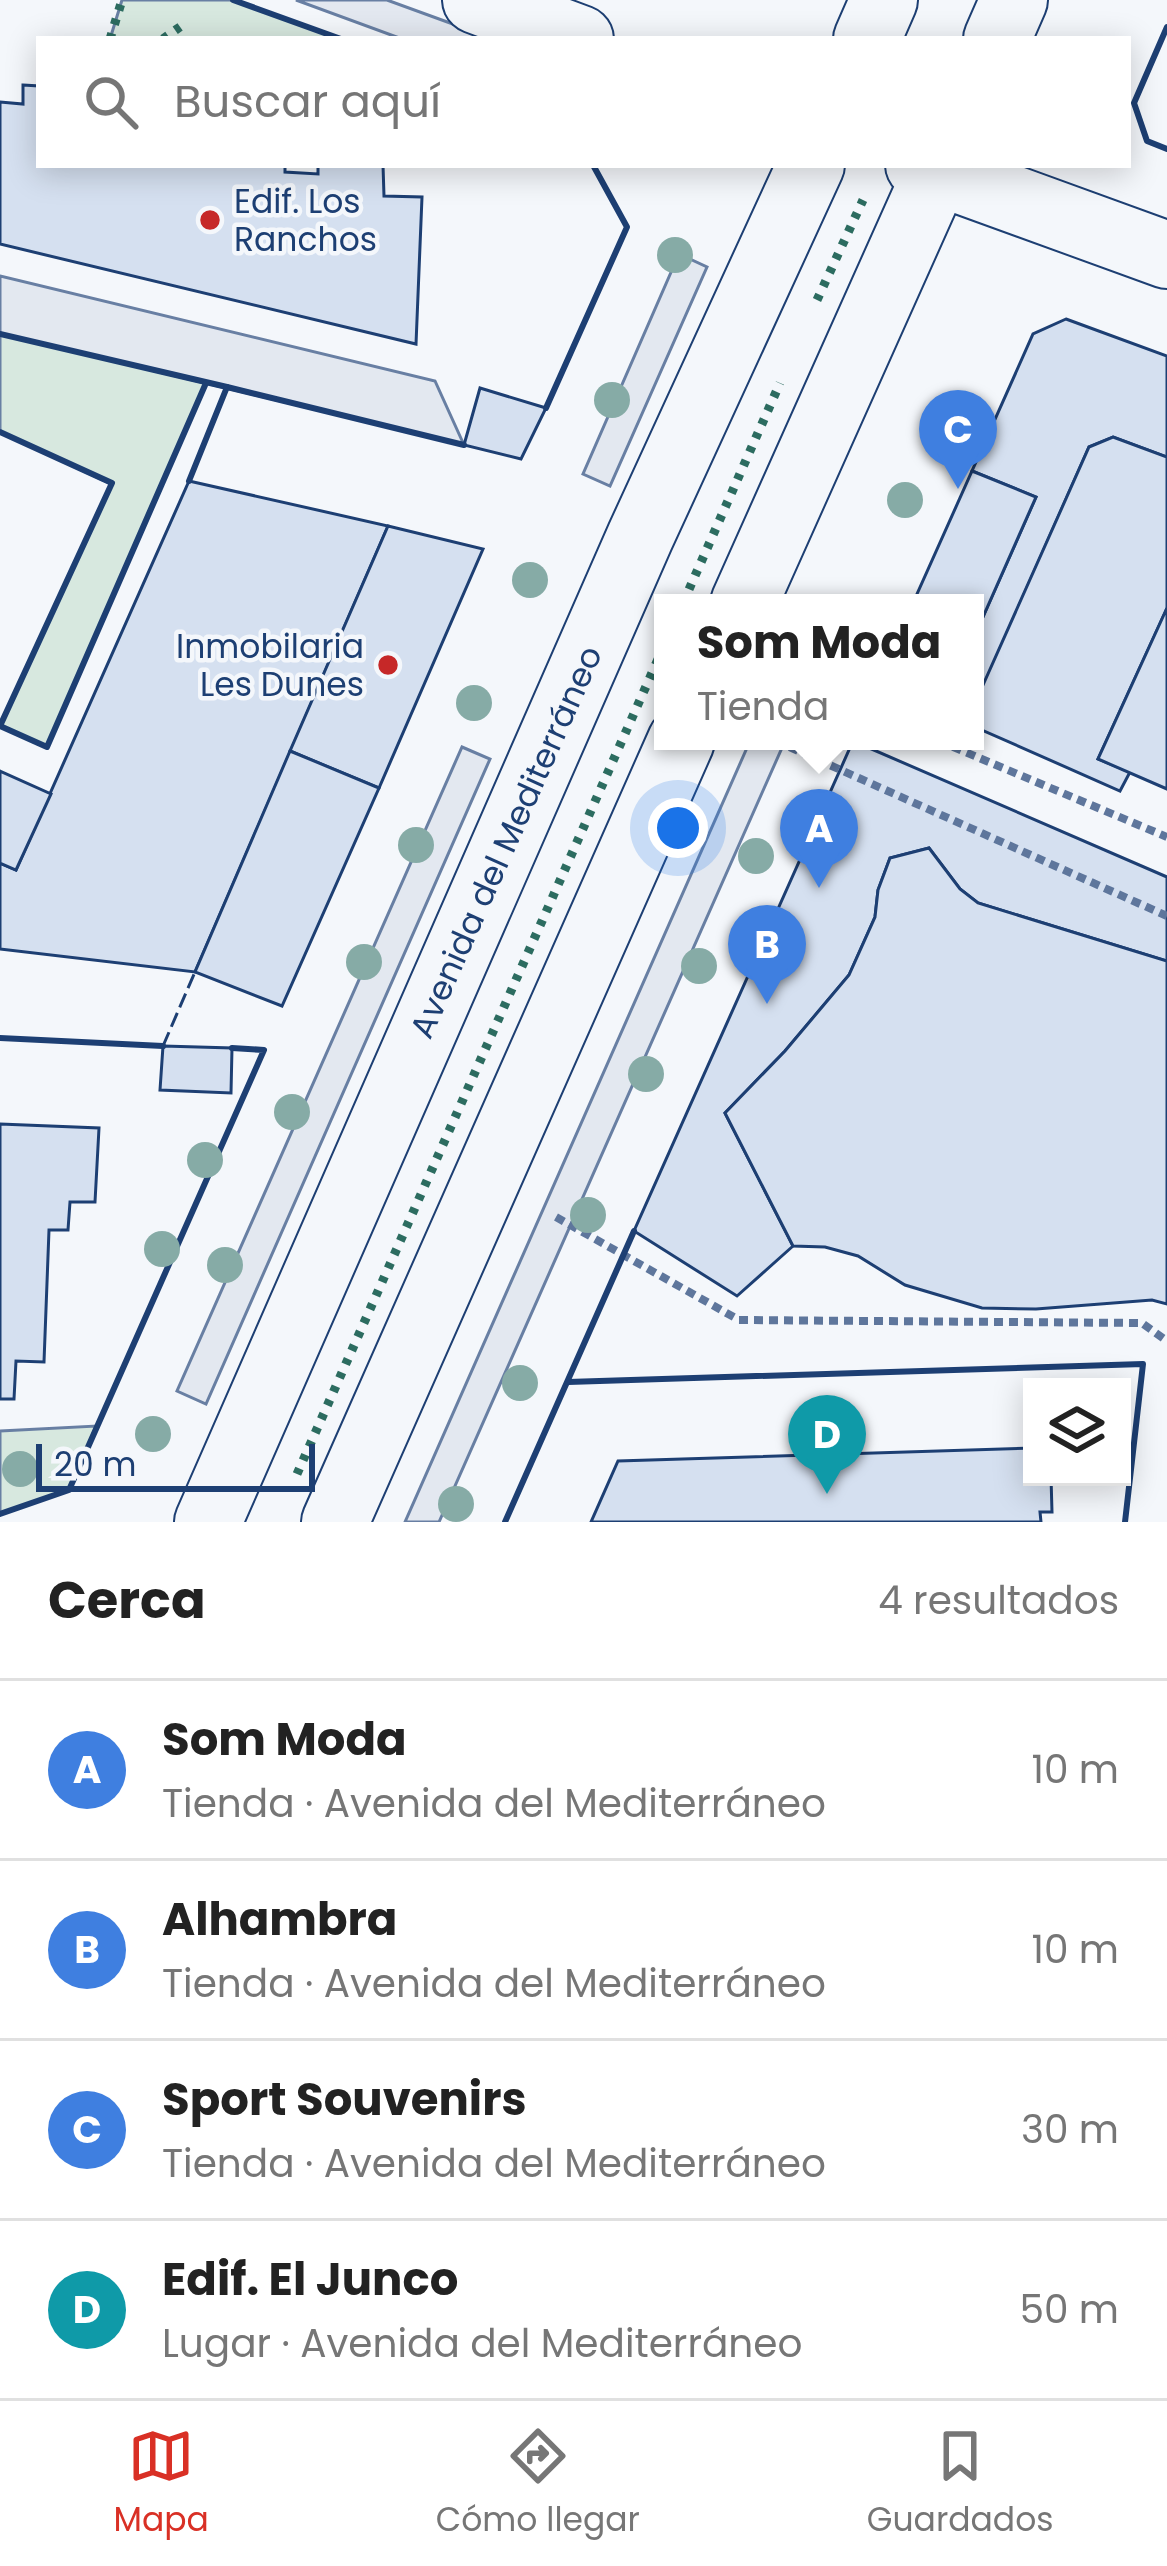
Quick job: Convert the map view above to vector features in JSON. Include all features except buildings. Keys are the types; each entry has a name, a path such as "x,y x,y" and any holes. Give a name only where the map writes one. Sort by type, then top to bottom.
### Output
{"street":[{"path":"476,0 572,36"},
{"path":"868,36 884,0"},
{"path":"998,36 1014,0"},
{"name":"Avenida del Mediterráneo","path":"208,1522 640,537 810,168"},
{"path":"748,594 932,168"},
{"path":"935,168 1167,255"},
{"path":"335,1522 677,750"}],"path":[{"path":"796,750 1167,916"},
{"path":"960,750 1167,837"},
{"path":"487,1178 739,1320 1142,1324 1167,1341"}],"shaded area":[{"path":"122,0 233,0 333,36 111,36"},
{"path":"296,0 387,0 486,36 394,36"},
{"path":"679,254 707,267 610,486 583,474"},
{"path":"0,276 435,381 464,445 0,334"},
{"path":"0,334 206,383 47,747 0,726 111,484 0,432"},
{"path":"462,747 490,759 206,1404 177,1391"},
{"path":"746,750 781,750 439,1522 405,1522"},
{"path":"96,1426 69,1490 0,1514 0,1431"}],"hedge":[{"path":"111,36 122,0"},
{"path":"167,36 184,24"},
{"path":"817,300 863,200"},
{"path":"687,594 780,383"},
{"path":"297,1474 654,668"}],"fence":[{"path":"163,1046 195,972"}],"wall":[{"path":"233,0 333,36"},
{"path":"1167,27 1134,103 1147,141 1167,149"},
{"path":"546,408 627,227 595,168"},
{"path":"0,334 227,387"},
{"path":"0,432 112,483 0,726 47,747 206,383"},
{"path":"189,481 227,387 464,445"},
{"path":"0,1038 163,1046"},
{"path":"0,1514 69,1490 264,1050 232,1048"},
{"path":"505,1522 634,1231"},
{"path":"568,1382 1143,1364 1125,1522"}],"place":[{"name":"Edif. Los Ranchos","path":"210,220"},
{"name":"Sport Souvenirs","path":"958,489"},
{"name":"Inmobilaria Les Dunes","path":"388,665"},
{"name":"Som Moda","path":"819,888"},
{"name":"Alhambra","path":"767,1004"},
{"name":"Edif. El Junco","path":"827,1494"}]}
